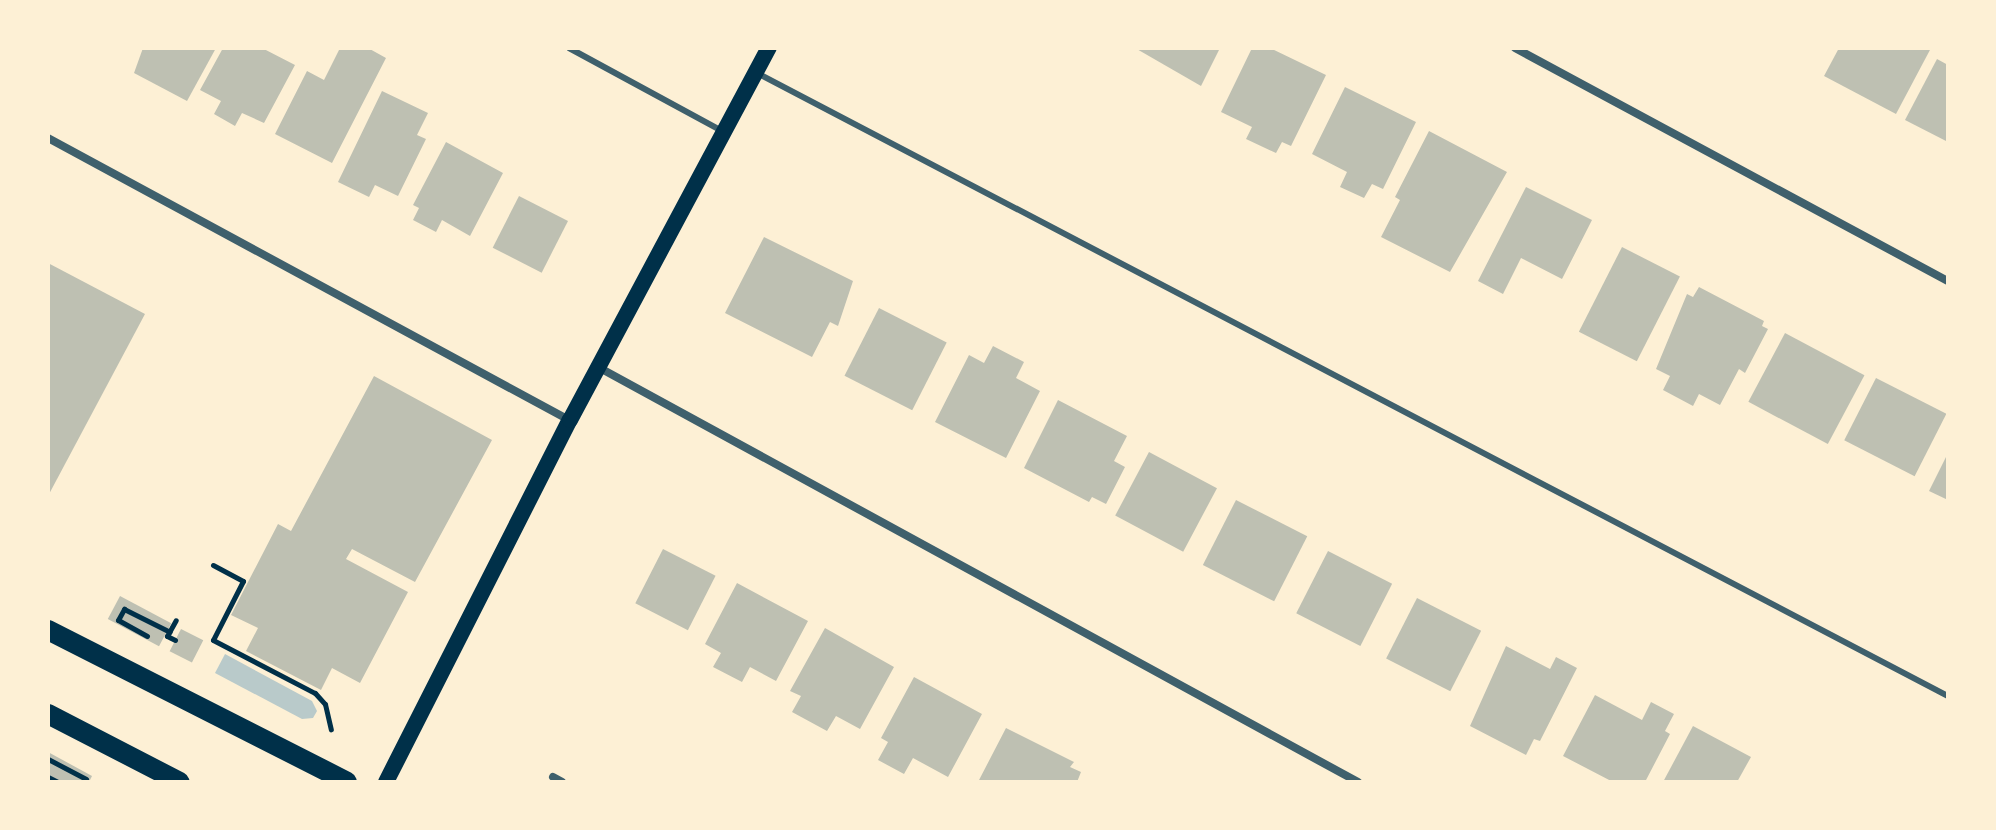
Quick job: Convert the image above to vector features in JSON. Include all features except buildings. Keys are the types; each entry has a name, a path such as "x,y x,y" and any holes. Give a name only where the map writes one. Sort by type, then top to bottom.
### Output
{"main road":[{"path":"386,782 570,420 769,48"},
{"path":"48,630 347,782"},
{"path":"48,714 180,782"}],"street":[{"path":"1515,48 1948,281"},
{"path":"48,138 570,420"},
{"path":"598,367 1358,782"}],"lane":[{"path":"569,48 724,132"},
{"path":"756,73 1948,696"}],"path":[{"path":"213,565 243,581 213,640 315,693 325,704 331,729"},
{"path":"147,636 118,620 124,609 170,632"},
{"path":"175,640 167,636 176,620"},
{"path":"48,759 86,779"},
{"path":"48,777 58,782"}],"shaded area":[{"path":"225,654 312,701 317,711 313,718 302,719 215,673"}]}
